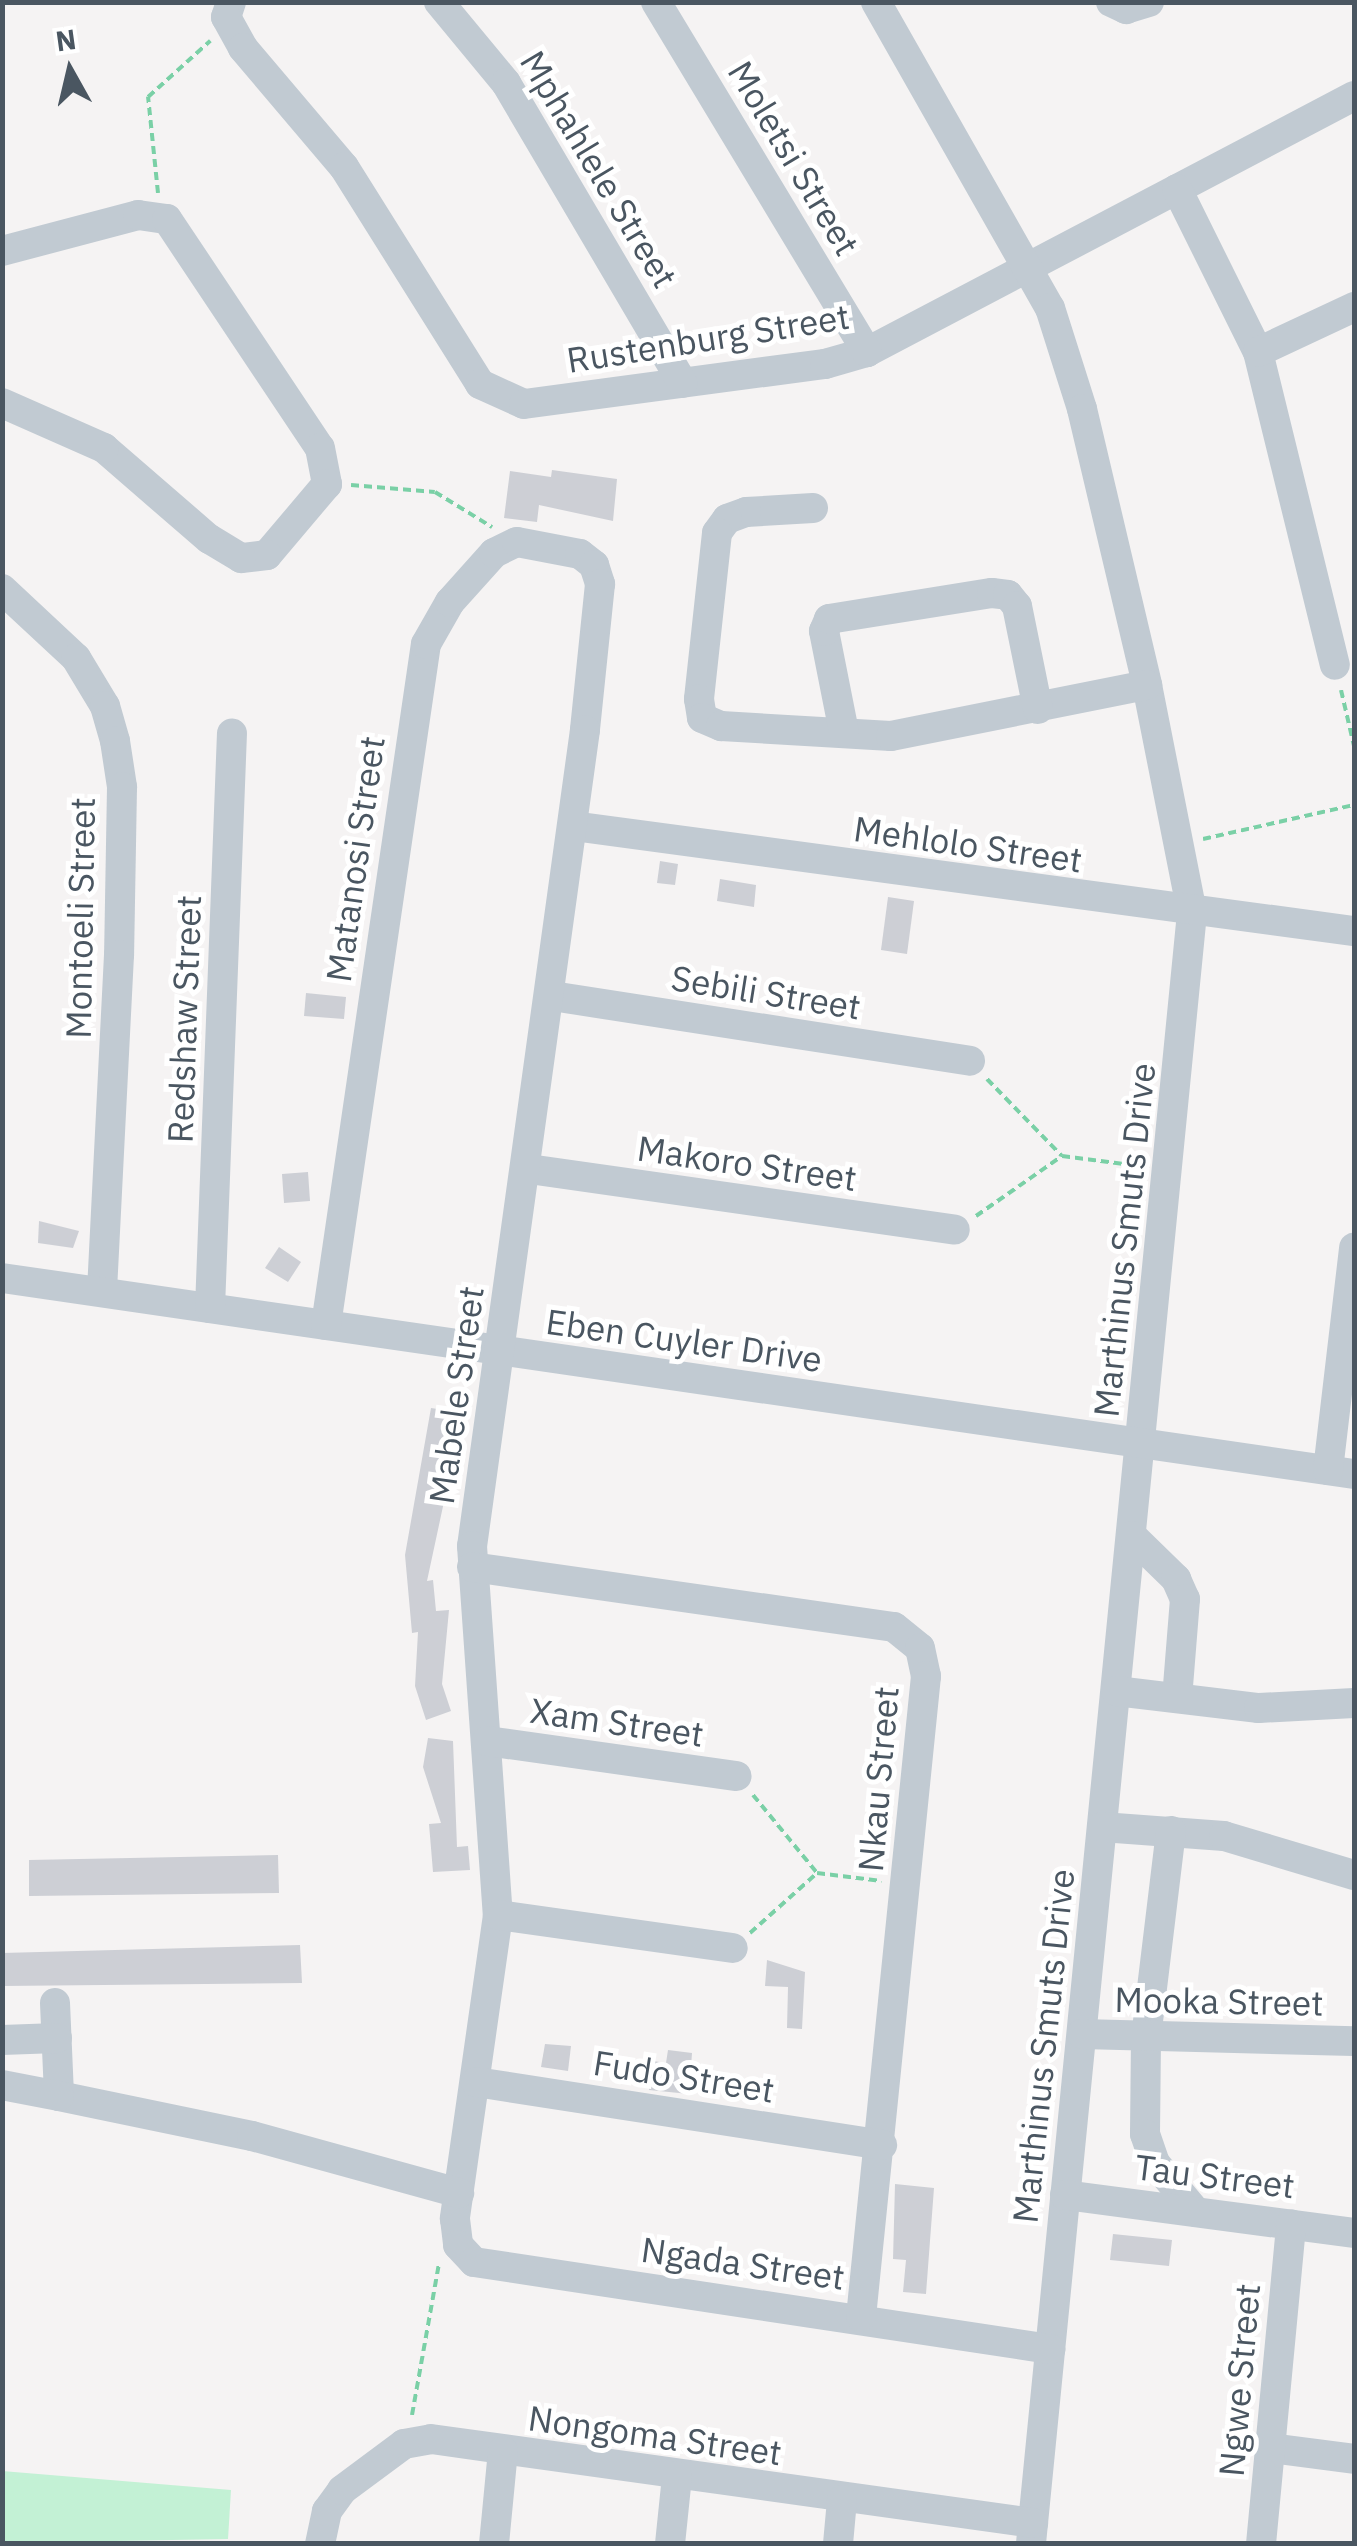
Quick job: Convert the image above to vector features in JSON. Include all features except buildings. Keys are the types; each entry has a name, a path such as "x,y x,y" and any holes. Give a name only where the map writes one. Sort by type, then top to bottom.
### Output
{"street":[{"name":"Mphahlele Street","path":"439,2 506,83 683,383"},
{"name":"Moletsi Street","path":"656,2 868,352"},
{"name":"Marthinus Smuts Drive","path":"876,2 1033,270 1082,409 1182,844 1192,913 1032,2534"},
{"path":"1111,2 1126,9 1149,2"},
{"name":"Rustenburg Street","path":"230,13 344,167 492,394 524,404 824,364 868,352 1033,270 1354,96"},
{"path":"1177,190 1258,352 1335,666"},
{"path":"2,251 138,215 160,217 199,258 320,448 327,484 267,555 240,558 104,448 2,403"},
{"path":"1258,352 1354,307"},
{"path":"813,508 746,512 727,519 717,533 699,699 702,718 721,726 891,736 1147,685"},
{"name":"Mabele Street","path":"457,2219 498,1915 472,1567 498,1352 552,996 600,584 589,559 517,542"},
{"name":"Matanosi Street","path":"326,1325 422,657 450,602 494,554 517,542"},
{"name":"Montoeli Street","path":"2,589 54,633 91,679 105,706 120,772 119,954 102,1292"},
{"path":"844,732 824,631 830,620 992,592 1008,595 1017,606 1038,709"},
{"name":"Redshaw Street","path":"210,1308 232,732"},
{"name":"Mehlolo Street","path":"572,826 1192,913 1354,930"},
{"name":"Sebili Street","path":"552,996 970,1061"},
{"name":"Makoro Street","path":"528,1169 955,1230"},
{"path":"1341,1472 1354,1248"},
{"name":"Eben Cuyler Drive","path":"2,1278 1341,1472"},
{"path":"1132,1536 1176,1579 1185,1599 1177,1698"},
{"name":"Nkau Street","path":"472,1567 908,1633 924,1656 926,1676 882,2145 861,2318"},
{"path":"1116,1691 1259,1708 1354,1703"},
{"name":"Xam Street","path":"487,1742 737,1776"},
{"path":"1102,1827 1171,1830 1248,1841 1354,1875"},
{"path":"1171,1830 1146,2038 1144,2134 1155,2164 1196,2212"},
{"path":"498,1915 733,1948"},
{"path":"55,2002 59,2096"},
{"name":"Mooka Street","path":"1082,2034 1354,2041"},
{"path":"2,2040 57,2038"},
{"name":"Fudo Street","path":"476,2082 882,2145"},
{"name":"Ngada Street","path":"2,2085 252,2136 457,2219 474,2262 1050,2349"},
{"name":"Tau Street","path":"1065,2195 1354,2233"},
{"name":"Ngwe Street","path":"1261,2544 1291,2224"},
{"name":"Nongoma Street","path":"404,2444 431,2439 842,2500 1032,2534"},
{"path":"320,2544 334,2498 404,2444"},
{"path":"1271,2448 1354,2459"},
{"path":"494,2544 503,2451"},
{"path":"670,2544 677,2476"},
{"path":"838,2544 842,2500"}],"path":[{"path":"160,217 148,97 230,13"},
{"path":"327,484 435,492 517,542"},
{"path":"1335,666 1354,746"},
{"path":"1182,844 1354,805"},
{"path":"970,1061 1062,1156 1168,1170"},
{"path":"955,1230 1062,1156"},
{"path":"737,1776 817,1872 906,1884"},
{"path":"733,1948 817,1872"},
{"path":"404,2444 432,2277 457,2219"}],"green space":[{"path":"2,2471 231,2490 228,2539 3,2543"}]}
